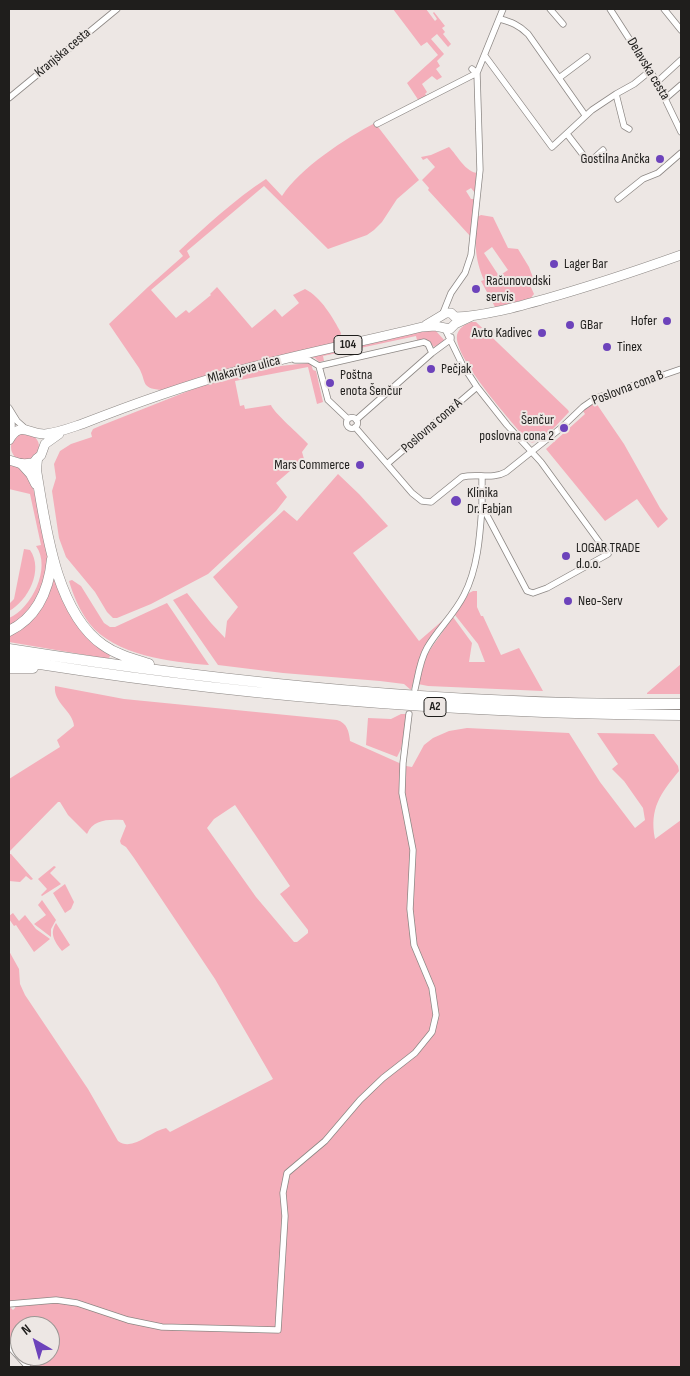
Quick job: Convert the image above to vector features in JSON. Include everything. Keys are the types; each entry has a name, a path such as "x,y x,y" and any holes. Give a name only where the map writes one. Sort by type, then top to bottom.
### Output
{"highway":[{"path":"13,459 31,474 40,494"},
{"path":"37,459 36,470 52,553 71,609 86,630 96,640 124,657 148,664 160,671"},
{"path":"9,631 27,619 44,596 50,572 52,553"},
{"name":"A2","path":"9,649 160,671 394,695 595,705 681,704"},
{"name":"A2","path":"9,659 189,685 340,700 469,710 681,715"},
{"path":"9,668 36,669 52,666"}],"main road":[{"path":"448,321 533,303 579,290 681,255"},
{"name":"Mlakarjeva ulica","path":"70,428 198,383 273,361 448,321"},
{"name":"104","path":"26,430 49,434 70,428"},
{"name":"104","path":"37,459 49,441 70,428"},
{"path":"10,438 16,432 26,430"},
{"path":"36,433 40,438 42,449"},
{"path":"13,459 27,464 37,459"}],"street":[{"name":"Kranjska cesta","path":"9,98 117,9"},
{"path":"377,124 474,71 485,56 503,9"},
{"path":"550,9 563,24"},
{"name":"Delavska cesta","path":"610,9 657,82 681,130"},
{"path":"664,9 681,30"},
{"path":"500,19 520,26 536,45 586,115"},
{"path":"485,56 552,147 586,115 634,84 650,71"},
{"path":"559,78 587,57"},
{"path":"657,82 681,60"},
{"path":"474,71 480,170 472,255 465,274 451,293 449,299 448,321 451,339 462,364 477,387 562,489 608,554 547,588 533,593 527,591 482,506"},
{"path":"666,98 681,85"},
{"path":"616,94 624,126 629,129"},
{"path":"567,134 587,160 592,160 603,150"},
{"path":"618,199 643,179 658,173 681,153"},
{"path":"355,427 357,424 356,420 432,353 451,339"},
{"path":"273,361 305,359 319,366 424,342 428,344 432,353"},
{"path":"319,366 328,400 348,419 356,420"},
{"name":"Poslovna cona B","path":"532,452 583,407 596,398 681,369"},
{"name":"Poslovna cona A","path":"387,464 477,387"},
{"path":"9,408 17,421 26,430"},
{"path":"9,412 12,424 10,438"},
{"path":"348,419 346,423 348,427 351,429 355,427"},
{"path":"355,427 412,493 422,501 431,502 436,499 462,477 501,475 532,452"},
{"path":"415,689 427,648 452,615 469,583 477,554 482,506 482,476"},
{"path":"9,1304 56,1300 76,1303 128,1320 162,1327 278,1330 285,1216 283,1193 287,1173 324,1141 360,1100 383,1078 415,1053 432,1032 436,1015 432,988 414,945 410,909 413,850 402,794 403,763 409,714"},
{"path":"9,1346 28,1367"}],"shaded area":[{"path":"393,9 426,9 435,21 437,19 434,12 445,26 442,28 445,32 443,34 451,44 448,47 437,34 431,39 444,54 437,61 440,66 436,69 442,77 437,80 432,76 422,84 427,92 425,94 427,96 419,101 407,83 438,55 427,42 421,46"},
{"path":"375,123 419,180 397,199 382,222 374,230 367,235 328,249 264,186 187,251 190,257 151,290 176,318 186,310 189,313 211,295 217,287 252,328 275,309 282,317 299,303 293,295 305,289 321,302 334,321 341,333 337,341 329,345 311,348 161,390 147,386 139,368 109,324 183,256 179,251 243,196 266,179 282,196 300,175 324,155"},
{"path":"449,147 466,167 478,173 476,194 471,188 466,191 471,199 475,199 471,237 428,190 429,188 422,180 435,167 427,158 423,160 421,157"},
{"path":"481,215 493,217 508,248 518,249 529,267 535,283 530,285 534,294 530,299 495,307 481,281 484,280 478,264 476,249 477,217","holes":["492,247 508,270 499,276 484,253"]},
{"path":"471,322 476,322 568,410 569,412 558,424 539,441 532,442 527,440 497,405 464,358 458,345 457,335 462,327"},
{"path":"426,330 436,331 445,341 434,347 427,340 417,340 416,336 323,356 324,361 319,362 315,358 304,356"},
{"path":"308,363 316,371 323,402 317,404 308,367 235,381 240,406 244,405 245,409 271,405 308,444 302,452 304,459 276,483 287,497 276,511 208,574 151,604 113,618 107,612 95,592 66,557 59,538 52,491 56,478 54,464 60,451 71,444 92,437 93,429 206,384 262,368"},
{"path":"596,403 624,444 668,519 658,528 637,499 605,521 546,449 585,414 583,411"},
{"path":"25,433 35,437 39,447 35,457 25,461 15,457 11,447 15,437"},
{"path":"9,464 23,469 32,485 44,525 48,558 47,579 33,608 9,629 9,618 25,606 37,587 42,565 36,546 41,545 30,494 9,489"},
{"path":"338,474 388,526 353,553 419,641 443,622 419,660 411,690 404,684 218,665 173,600 187,593 225,638 227,621 238,607 213,577 284,510 297,521"},
{"path":"24,549 30,550 34,558 35,575 28,593 9,611 9,604 14,599"},
{"path":"53,573 59,585 110,655 109,659 9,642 9,635 27,625 40,611 49,593"},
{"path":"72,580 81,586 104,623 110,627 115,627 167,603 209,665 161,659 128,650 113,643 89,623 73,592 69,581"},
{"path":"477,591 477,607 501,655 519,648 543,691 418,684 427,654 453,617 472,643 469,662 485,662 478,644 455,615 469,593"},
{"path":"681,664 681,694 647,694 647,693"},
{"path":"55,686 124,699 337,720 347,728 350,741 412,767 424,745 433,738 449,731 467,728 569,733 600,782 635,828 645,820 643,808 624,781 612,769 618,764 597,733 654,734 678,766 679,771 658,802 655,810 654,828 655,839 681,820 681,1367 31,1366 60,1366 60,1316 10,1316 9,1342 9,1306 13,1310 16,1304 9,1301 9,951 19,969 20,984 25,995 88,1089 118,1141 124,1144 136,1143 166,1128 170,1132 273,1079 215,979 134,858 126,847 121,844 120,841 126,826 123,820 102,821 93,825 87,834 58,802 9,852 9,779 60,747 57,740 74,726 73,721 57,697","holes":["235,805 290,886 280,894 308,930 308,933 297,942 294,942 256,897 207,828 214,819"]},
{"path":"401,714 407,714 401,749 397,757 366,745 368,718 391,719"},
{"path":"10,854 33,879 31,880 26,876 20,882 9,881"},
{"path":"54,866 56,867 50,873 61,884 42,896 47,889 38,879"},
{"path":"65,884 74,902 71,909 65,913 53,893"},
{"path":"42,900 56,920 51,929 51,937 34,924 46,915 38,905"},
{"path":"13,913 19,921 25,915 36,929 50,939 34,952 16,925 14,926 9,919 9,916"},
{"path":"56,923 70,945 62,951 55,941 53,934"}],"place":[{"name":"Gostilna Ančka","path":"660,159"},
{"name":"Lager Bar","path":"554,264"},
{"name":"Računovodski servis","path":"476,289"},
{"name":"Hofer","path":"667,321"},
{"name":"GBar","path":"570,325"},
{"name":"Avto Kadivec","path":"542,333"},
{"name":"Tinex","path":"607,347"},
{"name":"Pečjak","path":"431,369"},
{"name":"Poštna enota Šenčur","path":"330,383"},
{"name":"Šenčur poslovna cona 2","path":"564,428"},
{"name":"Mars Commerce","path":"360,465"},
{"name":"Klinika Dr. Fabjan","path":"456,501"},
{"name":"LOGAR TRADE d.o.o.","path":"566,556"},
{"name":"Neo-Serv","path":"568,601"}]}
